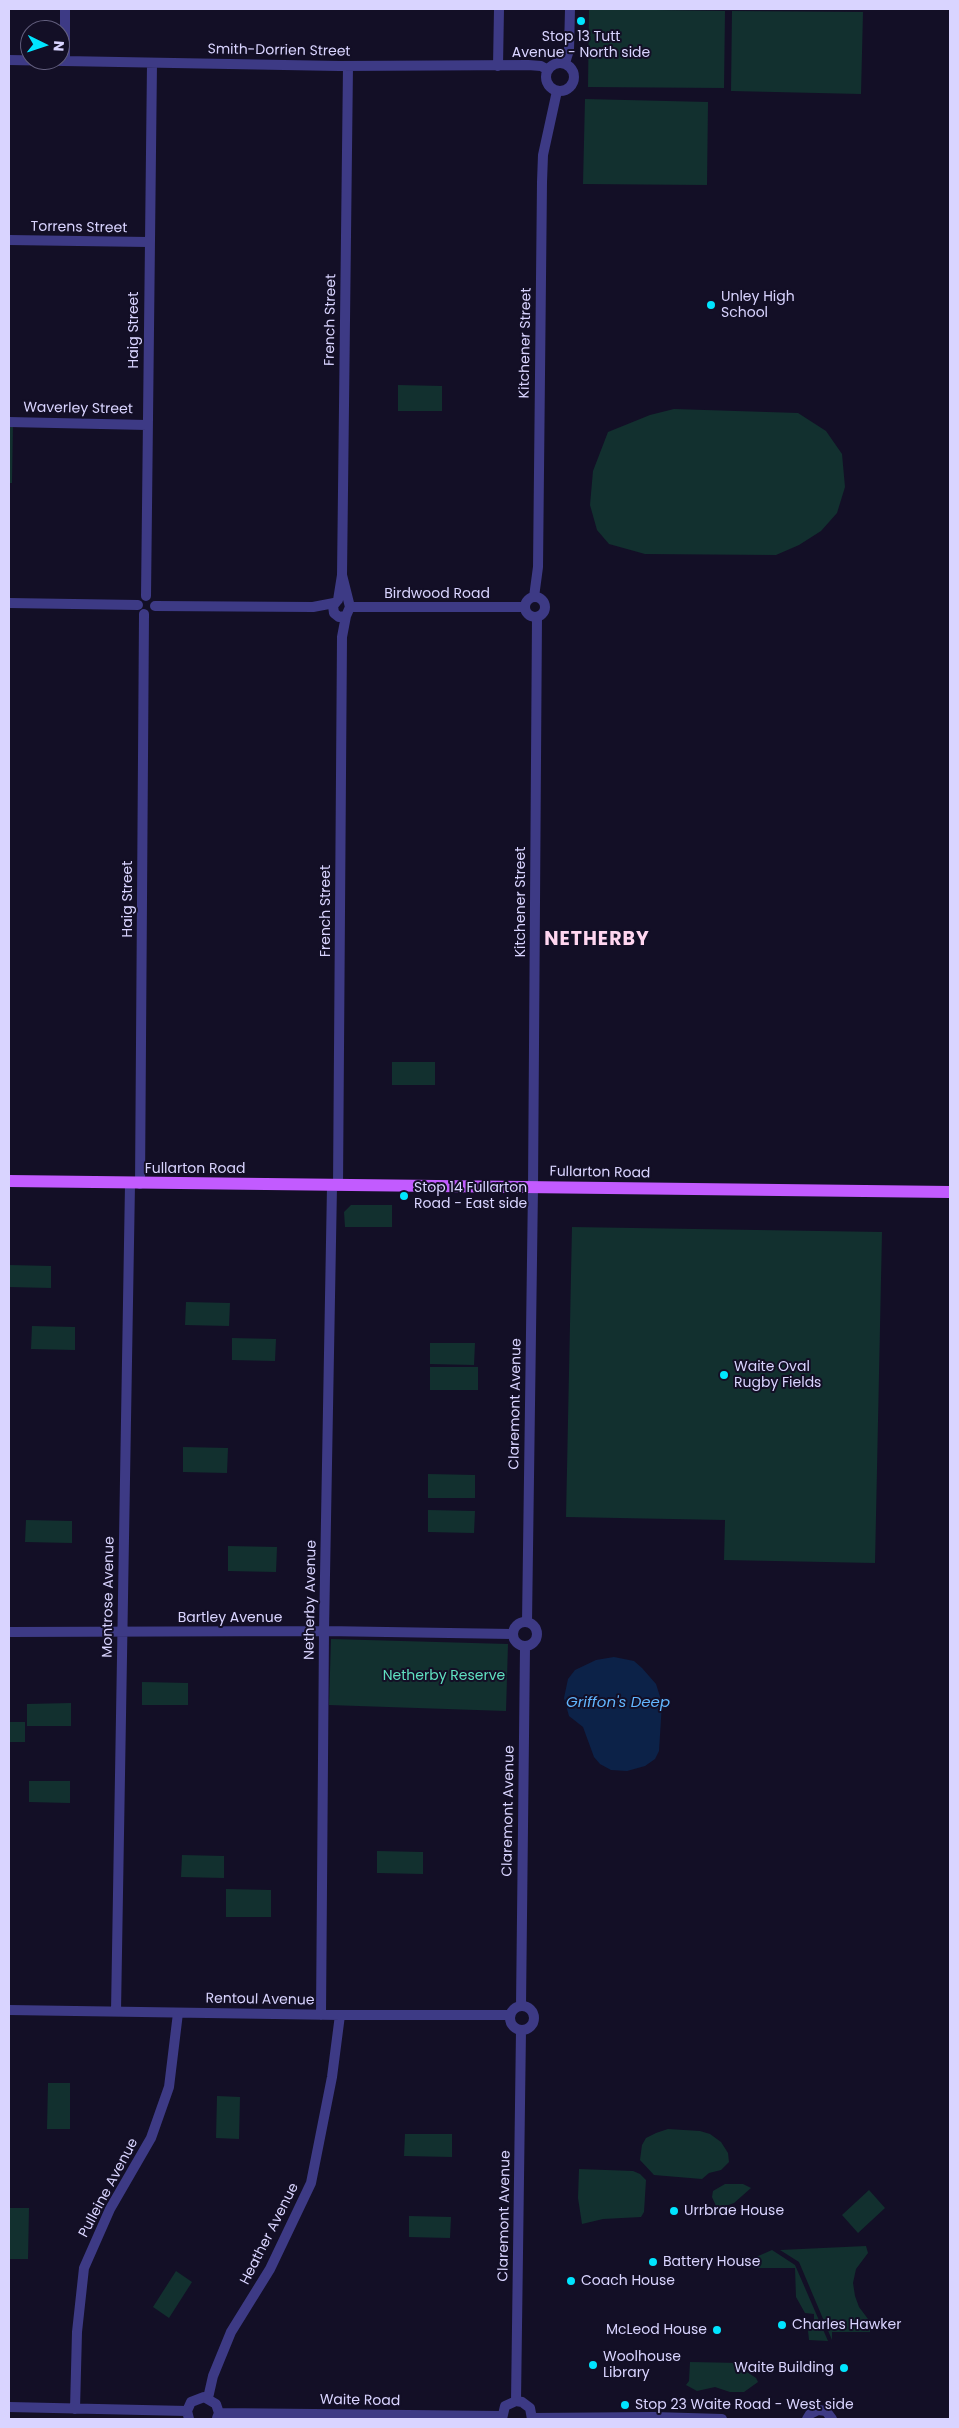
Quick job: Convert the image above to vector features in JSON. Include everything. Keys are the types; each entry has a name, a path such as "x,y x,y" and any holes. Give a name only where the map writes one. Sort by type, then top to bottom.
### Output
{"main road":[{"name":"Fullarton Road","path":"9,1181 135,1184 950,1192"}],"street":[{"path":"498,66 499,9"},
{"path":"565,63 570,50 570,9"},
{"name":"Smith-Dorrien Street","path":"70,61 348,66 528,65 541,66 548,70"},
{"name":"Haig Street","path":"146,596 148,242 152,63"},
{"path":"565,63 573,70 574,82 568,89 557,91 550,87 546,81 548,70 553,64 565,63"},
{"name":"French Street","path":"335,1186 348,66"},
{"name":"Kitchener Street","path":"534,597 538,567 542,173 543,155 557,91"},
{"name":"Torrens Street","path":"9,240 148,242"},
{"name":"Waverley Street","path":"9,422 147,425"},
{"path":"9,603 141,609 151,613 155,606 152,598 146,596 140,599 141,609"},
{"path":"534,597 542,600 545,607 542,614 537,617 527,614 524,607 527,600 534,597"},
{"name":"Birdwood Road","path":"155,606 524,607"},
{"name":"Haig Street","path":"135,1184 141,609"},
{"name":"Kitchener Street","path":"533,1187 537,617"},
{"name":"Montrose Avenue","path":"116,2011 122,1632 135,1184"},
{"name":"Netherby Avenue","path":"321,2015 324,1631 335,1186"},
{"name":"Claremont Avenue","path":"527,1622 533,1187"},
{"path":"527,1622 533,1626 537,1636 533,1644 525,1647 515,1642 512,1634 517,1625 527,1622"},
{"name":"Bartley Avenue","path":"9,1632 324,1631 512,1634"},
{"name":"Claremont Avenue","path":"521,2006 525,1647"},
{"path":"521,2006 529,2008 534,2015 532,2024 521,2030 513,2026 510,2015 513,2009 521,2006"},
{"name":"Rentoul Avenue","path":"9,2010 340,2016 510,2015"},
{"name":"Pulleine Avenue","path":"75,2408 77,2332 84,2268 110,2209 151,2138 169,2087 178,2013"},
{"name":"Heather Avenue","path":"208,2398 213,2376 231,2332 270,2269 311,2183 332,2077 340,2016"},
{"name":"Claremont Avenue","path":"516,2401 521,2030"},
{"path":"9,2407 75,2408 188,2415 194,2399 208,2398 216,2404 218,2416"},
{"path":"502,2418 506,2406 516,2401 526,2404 532,2419 654,2417 722,2419"},
{"path":"807,2419 810,2414 818,2410 826,2411 832,2419"},
{"name":"Waite Road","path":"218,2416 502,2418"}],"green space":[{"path":"589,9 725,11 724,88 588,87"},
{"path":"732,11 863,12 861,94 731,91"},
{"path":"585,99 708,102 707,185 583,184"},
{"path":"398,385 442,386 442,411 398,411"},
{"path":"674,409 798,413 826,431 842,454 845,487 837,513 821,531 799,545 776,555 645,554 609,544 597,530 590,505 593,471 608,432 650,415"},
{"path":"9,423 13,423 12,483 9,483"},
{"path":"392,1062 435,1062 435,1085 392,1085"},
{"path":"351,1205 392,1205 392,1227 345,1227 344,1212"},
{"name":"Waite Oval Rugby Fields","path":"572,1227 882,1232 875,1563 724,1560 725,1520 566,1517"},
{"path":"9,1265 51,1266 51,1288 9,1287"},
{"path":"186,1302 230,1303 229,1326 185,1325"},
{"path":"32,1326 75,1327 75,1350 31,1349"},
{"path":"232,1338 276,1339 275,1361 232,1360"},
{"path":"430,1343 475,1343 474,1365 430,1364"},
{"path":"430,1367 478,1367 478,1390 430,1390"},
{"path":"183,1447 228,1448 227,1473 183,1472"},
{"path":"428,1474 475,1475 475,1498 428,1498"},
{"path":"428,1510 475,1511 474,1533 428,1532"},
{"path":"26,1520 72,1521 72,1543 25,1542"},
{"path":"228,1546 277,1547 276,1572 228,1571"},
{"name":"Netherby Reserve","path":"331,1639 508,1644 506,1711 329,1705"},
{"path":"142,1682 188,1683 188,1705 142,1705"},
{"path":"71,1703 71,1726 27,1726 27,1704"},
{"path":"9,1722 25,1722 25,1742 9,1742"},
{"path":"29,1781 70,1781 70,1803 29,1802"},
{"path":"377,1851 423,1852 423,1874 377,1873"},
{"path":"182,1855 224,1856 224,1878 181,1877"},
{"path":"226,1889 271,1890 271,1917 226,1917"},
{"path":"48,2083 70,2083 70,2129 47,2129"},
{"path":"217,2096 240,2097 239,2139 216,2138"},
{"path":"668,2129 700,2131 710,2134 721,2142 728,2153 729,2162 721,2170 709,2173 702,2179 654,2175 640,2160 642,2145 646,2138"},
{"path":"405,2134 452,2134 452,2157 404,2156"},
{"path":"579,2169 633,2171 640,2174 646,2180 644,2212 641,2217 603,2219 582,2224 578,2198"},
{"path":"725,2184 743,2184 751,2188 734,2203 720,2208 716,2206 712,2197 713,2191"},
{"path":"869,2190 885,2208 858,2233 842,2215"},
{"path":"9,2208 29,2208 28,2259 9,2259"},
{"path":"409,2216 451,2217 450,2238 409,2237"},
{"path":"866,2246 868,2253 856,2269 853,2283 859,2307 871,2323 870,2332 832,2332 832,2340 799,2262 780,2250"},
{"path":"772,2250 795,2265 828,2341 809,2340 807,2321 814,2321 814,2314 805,2313 796,2297 795,2268 753,2268 756,2257"},
{"path":"176,2271 192,2282 169,2318 153,2307"},
{"path":"690,2362 741,2363 741,2368 756,2378 758,2382 744,2392 730,2392 715,2387 697,2391 686,2385 689,2381"}],"water":[{"name":"Griffon's Deep","path":"614,1657 634,1661 642,1668 656,1684 662,1703 659,1751 655,1759 645,1766 627,1771 611,1770 600,1764 594,1757 583,1727 569,1716 564,1698 568,1679 575,1670 596,1660"}],"place":[{"name":"Stop 13 Tutt Avenue - North side","path":"581,21"},
{"name":"Unley High School","path":"711,305"},
{"name":"Stop 14 Fullarton Road - East side","path":"404,1196"},
{"name":"Waite Oval Rugby Fields","path":"724,1375"},
{"name":"Urrbrae House","path":"674,2211"},
{"name":"Battery House","path":"653,2262"},
{"name":"Coach House","path":"571,2281"},
{"name":"Charles Hawker","path":"782,2325"},
{"name":"McLeod House","path":"717,2330"},
{"name":"Woolhouse Library","path":"593,2365"},
{"name":"Waite Building","path":"844,2368"},
{"name":"Stop 23 Waite Road - West side","path":"625,2405"}],"district":[{"name":"NETHERBY","path":"597,940"}]}
